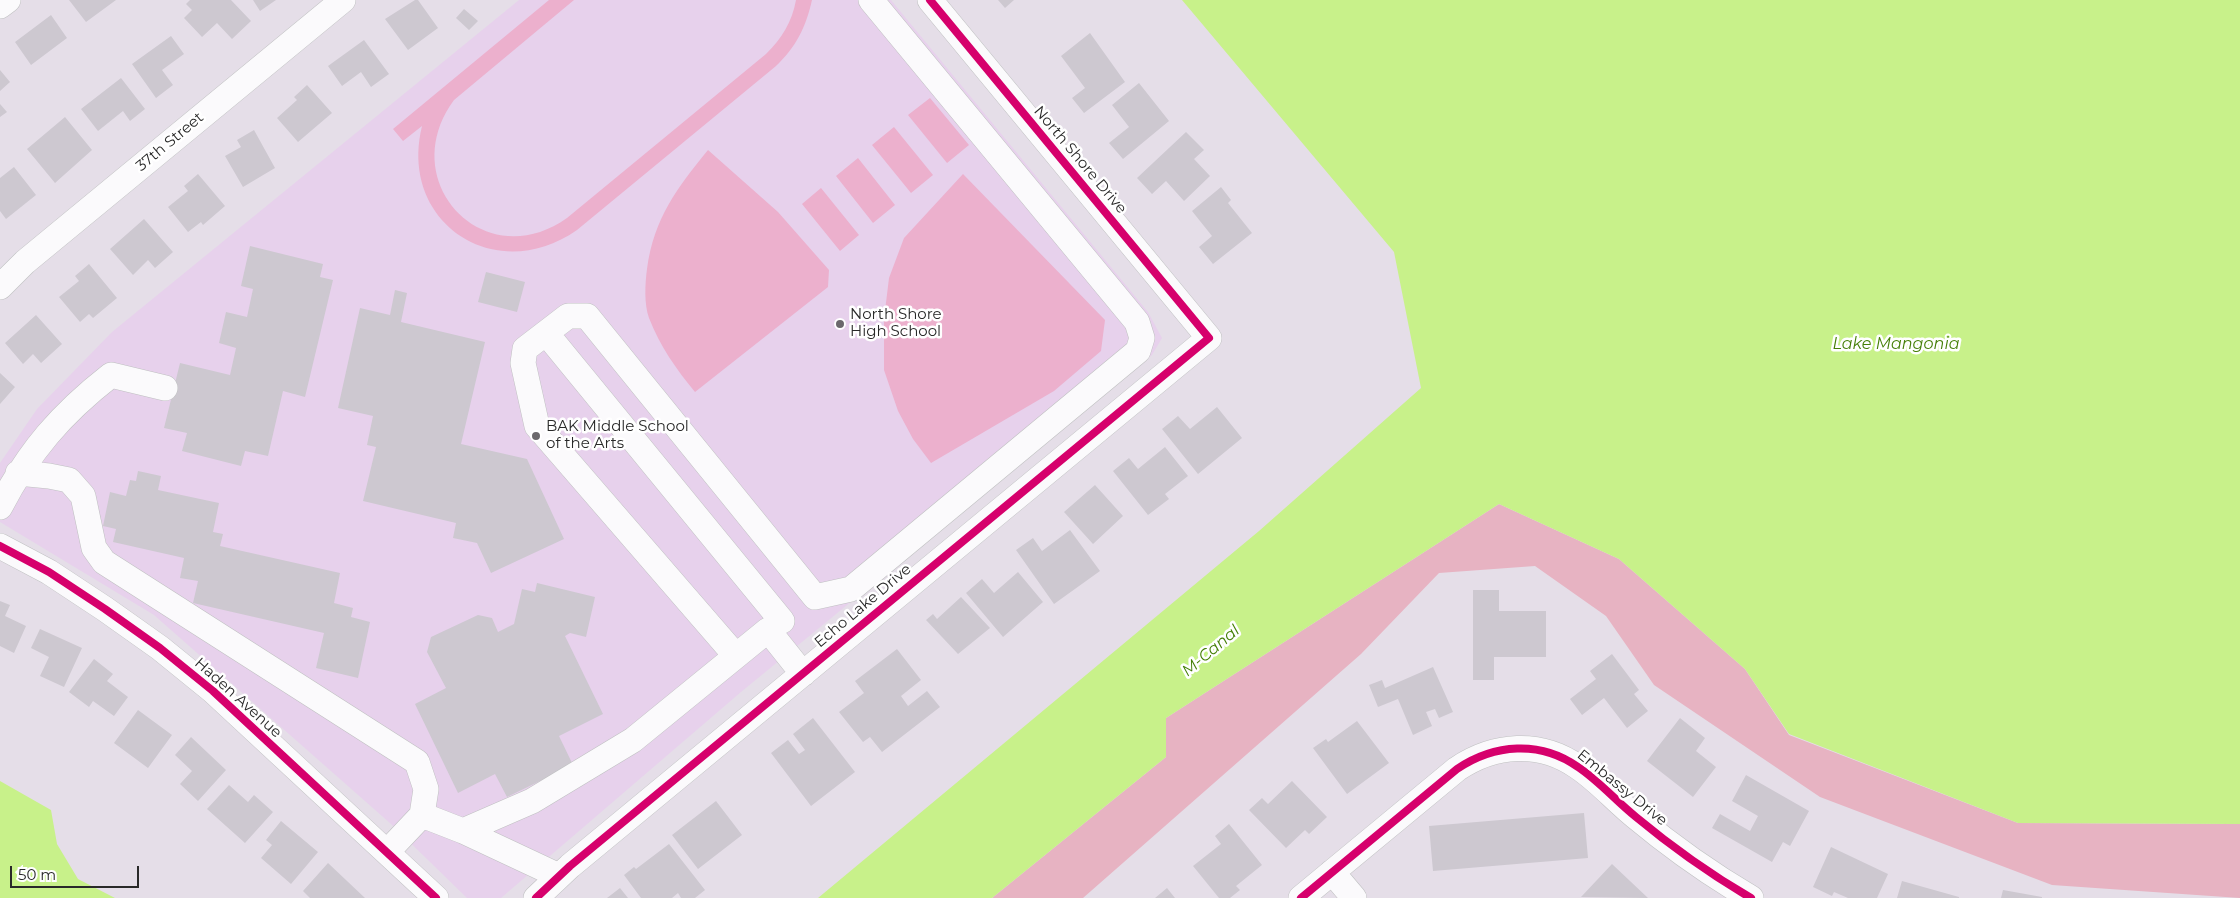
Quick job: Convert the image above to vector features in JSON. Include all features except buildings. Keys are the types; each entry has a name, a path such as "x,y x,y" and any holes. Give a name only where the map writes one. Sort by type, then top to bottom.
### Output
{"street":[{"path":"0,6 8,0"},
{"name":"37th Street","path":"0,287 25,262 343,0"},
{"path":"463,831 532,801 633,740 775,625 815,597 851,589 1138,351 1142,338 1137,322 871,0"},
{"name":"North Shore Drive","path":"930,0 1209,338"},
{"path":"736,656 538,426 523,363 525,349 568,316 586,316 815,597"},
{"path":"546,333 775,625 803,674"},
{"name":"Echo Lake Drive","path":"536,898 559,876 1209,338"},
{"path":"0,507 18,473 62,417 111,375 165,388"},
{"path":"18,473 68,480 83,496 94,548 104,562 416,762 426,789 422,815 387,852"},
{"name":"Haden Avenue","path":"0,546 48,572 160,648 213,692 436,898"},
{"name":"Embassy Drive","path":"1301,898 1467,762 1503,749 1532,749 1558,756 1580,768 1634,816 1681,852 1751,898"},
{"path":"422,815 463,831 559,876"},
{"path":"1332,872 1354,898"}],"shaded area":[{"name":"BAK Middle School of the Arts","path":"519,0 891,0 1148,312 1162,338 1152,355 741,692 501,898 467,898 391,824 154,615 0,522 0,463 37,409 112,332"},
{"path":"549,0 574,0 454,100 438,131 435,161 442,188 457,212 479,228 506,236 536,233 567,218 766,54 786,29 796,0 812,0 807,19 795,44 776,66 577,230 546,246 515,251 486,248 460,236 439,217 425,191 418,161 422,126 403,141 393,129"},
{"path":"930,98 969,145 947,163 908,115"},
{"path":"894,127 933,175 911,193 872,145"},
{"path":"708,150 778,212 829,270 828,287 695,392 681,375 658,338 649,318 645,294 650,251 661,219 686,177"},
{"path":"858,158 895,205 873,223 836,176"},
{"path":"963,174 1105,320 1101,351 1054,391 931,463 913,439 898,411 884,370 884,319 889,278 904,238"},
{"path":"821,188 859,235 840,251 802,204"},
{"path":"1499,504 1619,559 1745,669 1789,735 2018,823 2240,824 2240,898 2052,885 1820,797 1654,685 1606,616 1535,566 1439,573 1361,654 1083,898 992,898 1166,757 1166,718"}],"water":[{"name":"Lake Mangonia","path":"1182,0 2240,0 2240,824 2018,823 1789,734 1745,669 1619,559 1499,504 1166,718 1166,757 992,898 818,898 1259,531 1421,388 1394,252"},
{"path":"0,781 51,810 57,844 78,879 115,898 0,898"}],"cycle path":[{"path":"536,898 570,866 1209,338 930,0"},
{"path":"0,546 49,572 160,648 213,691 436,898"},
{"path":"1301,898 1457,769 1486,754 1517,749 1533,749 1548,752 1578,767 1663,839 1706,870 1751,898"}],"place":[{"name":"North Shore High School","path":"840,324"},
{"name":"BAK Middle School of the Arts","path":"536,436"}],"water label":[{"name":"M-Canal","path":"1211,651"}]}
